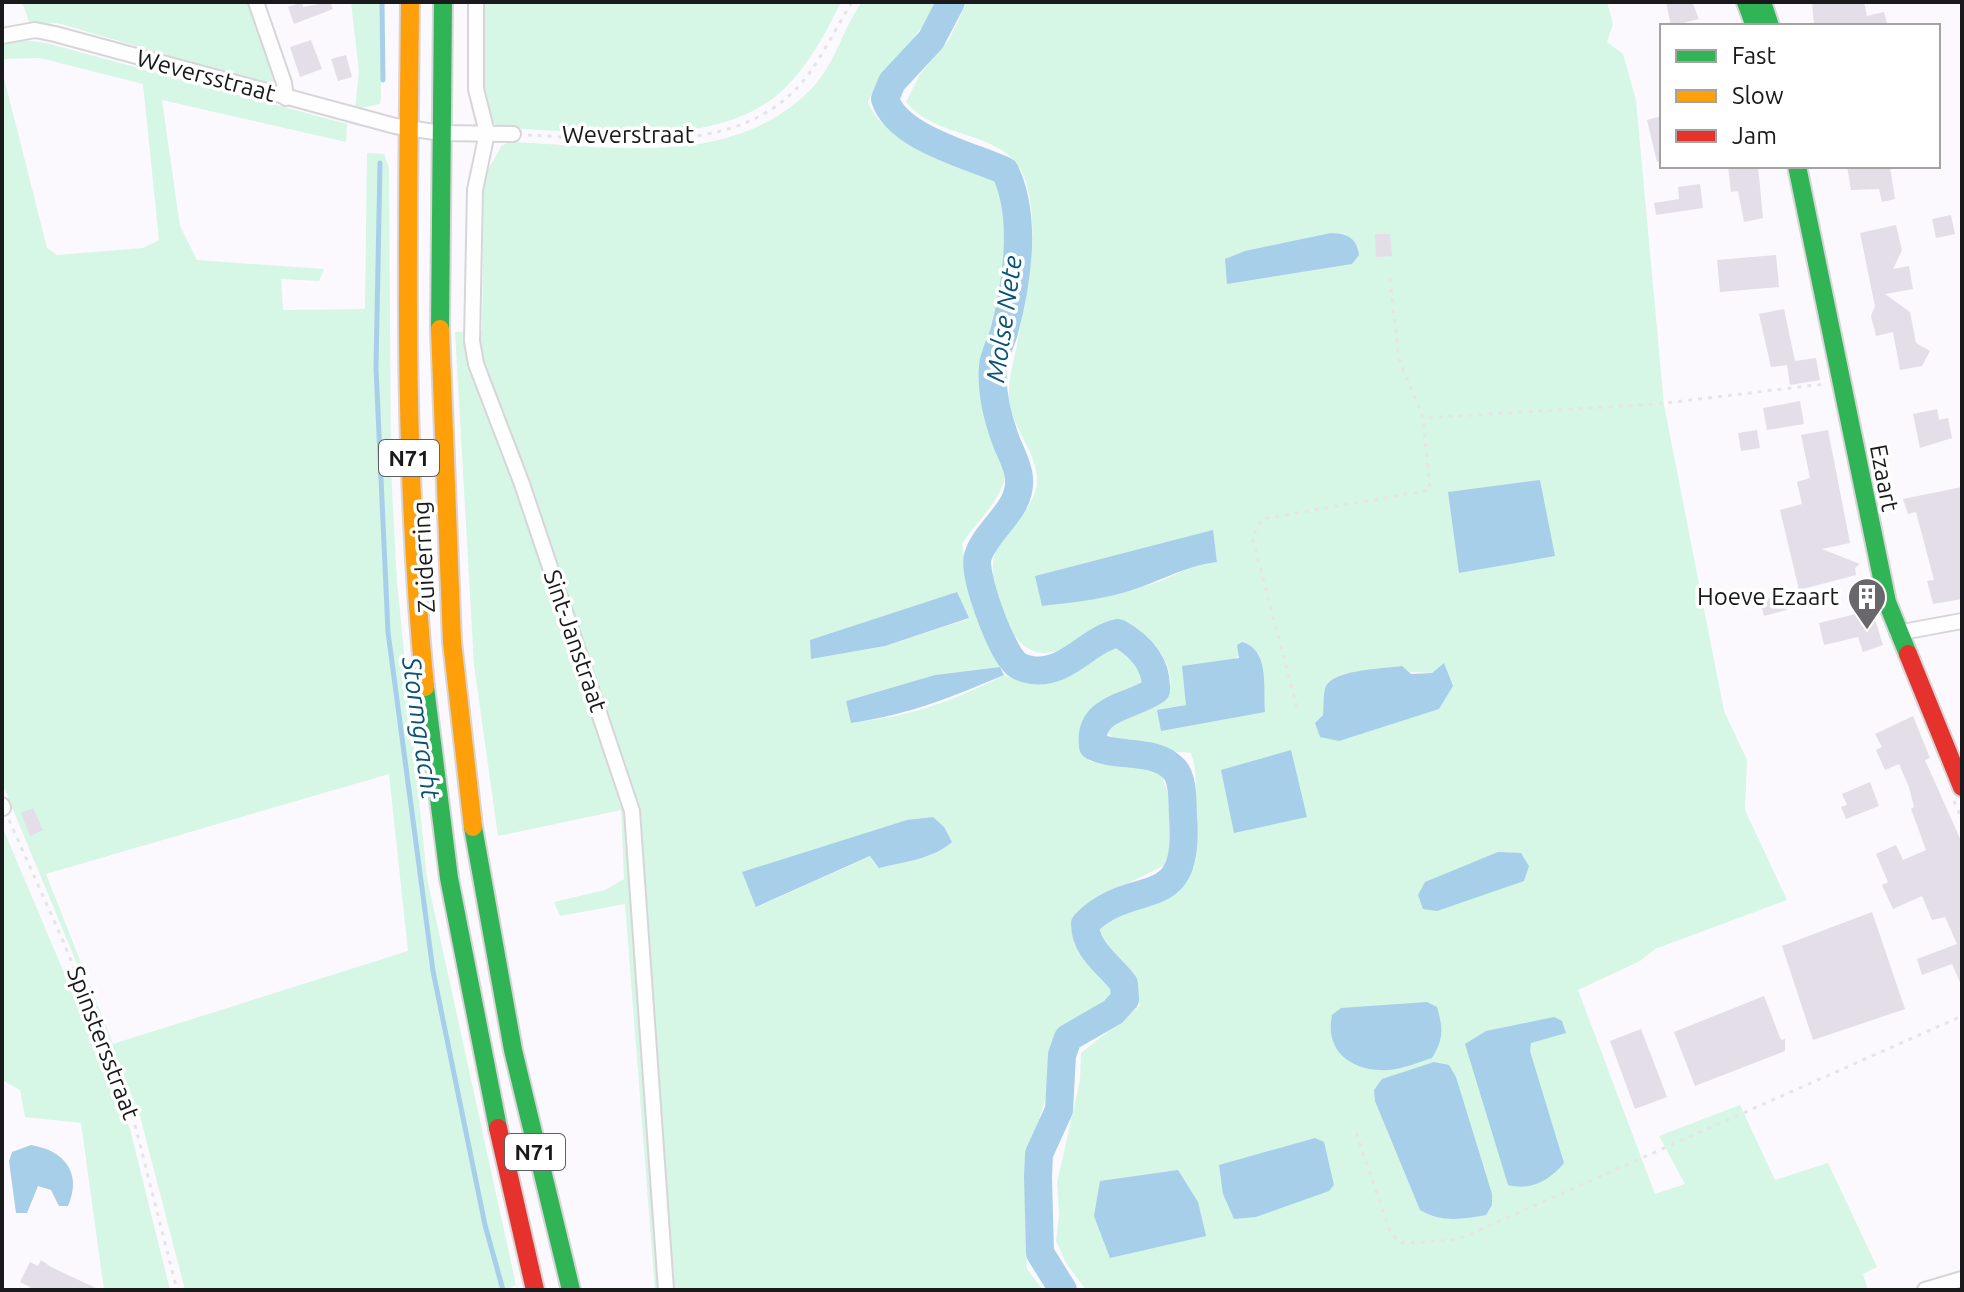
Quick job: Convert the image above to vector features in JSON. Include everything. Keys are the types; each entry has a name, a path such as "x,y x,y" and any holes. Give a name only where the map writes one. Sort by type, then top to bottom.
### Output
{"main road":[{"name":"Zuiderring","path":"410,2 408,431 430,738 455,920 482,1064 535,1290"},
{"name":"Zuiderring","path":"443,2 441,133 445,488 452,642 462,739 489,927 519,1085 571,1290"},
{"path":"1746,2 1754,24"},
{"path":"1762,2 1769,24"},
{"name":"Ezaart","path":"1797,168 1867,518 1897,633 1962,787"}],"street":[{"path":"256,2 284,83 286,98"},
{"name":"Sint-Janstraat","path":"476,2 476,89 487,133 475,190 472,341 476,364 522,484 632,811 666,1290"},
{"name":"Weversstraat","path":"2,36 35,30 286,98 409,129 441,133"},
{"path":"441,133 513,134"},
{"path":"1897,633 1962,621"},
{"path":"1925,1290 1962,1279"}],"path":[{"name":"Weverstraat","path":"513,134 677,139 744,123 776,104 807,77 852,2"},
{"path":"1297,707 1252,537 1256,524 1262,519 1430,490 1423,418 1399,359 1390,279"},
{"path":"1423,418 1657,404 1841,382"},
{"name":"Spinstersstraat","path":"3,807 64,943 134,1121 177,1290"},
{"path":"1356,1133 1391,1234 1402,1243 1457,1240 1962,1016"}],"green space":[{"path":"22,2 264,2 291,91 57,23 30,24"},
{"path":"351,2 381,2 380,104 355,109 359,72"},
{"path":"483,2 841,2 801,70 784,89 756,109 723,122 687,130 610,133 500,128 491,118 482,88 480,51"},
{"path":"862,2 938,2 883,76 868,102 878,118 892,131 982,171 994,182 1003,200 1007,246 986,347 983,389 988,427 1006,471 998,496 962,544 968,582 1000,667 935,675 846,701 851,722 891,717 930,707 1004,675 1043,684 1056,681 1091,659 1123,647 1144,675 1145,682 1140,687 1098,703 1089,714 1079,737 1082,751 1091,762 1140,766 1160,772 1168,794 1171,817 1167,864 1090,902 1071,925 1086,957 1111,983 1113,995 1056,1036 1051,1046 1049,1087 1028,1156 1025,1218 1027,1269 1043,1290 655,1290 625,904 560,916 554,902 605,890 624,879 621,810 498,836 474,665 455,332 482,331 484,177 502,145 511,142 591,147 671,147 710,142 747,131 782,113 813,87 828,67","holes":["956,592 968,619 885,646 811,659","952,841 880,868 871,856 757,907 742,872"]},
{"path":"967,2 1607,2 1613,24 1607,42 1623,54 1636,100 1664,405 1724,711 1747,760 1745,810 1787,900 1655,949 1640,961 1578,990 1655,1194 1685,1184 1659,1136 1740,1105 1775,1180 1828,1163 1877,1267 1863,1274 1868,1290 1086,1290 1066,1263 1056,1241 1059,1215 1057,1183 1080,1080 1081,1053 1140,1006 1132,985 1094,925 1099,918 1140,907 1168,895 1188,877 1194,865 1197,840 1195,776 1191,753 1133,746 1105,730 1120,717 1157,699 1171,683 1165,660 1145,636 1114,619 1071,645 1044,653 1031,650 1019,641 1001,612 993,578 996,550 1033,498 1037,477 1009,398 1030,263 1032,222 1026,182 1018,165 1005,152 936,124 919,115 906,102 920,74 949,40","holes":["1213,531 1217,562 1192,567 1134,589 1059,604 1035,576","1240,654 1264,712 1158,710 1186,705","1444,663 1439,709 1315,723 1323,715 1333,679 1377,670 1432,673"]},
{"path":"23,40 46,43 347,124 346,142 162,100 180,226 197,260 324,269 319,281 281,279 283,310 365,309 367,153 384,154 389,168 391,471 397,582 427,878 516,1285 505,1290 185,1290 140,1116 2,783 2,70 47,248 57,255 143,248 159,240 143,84 40,58 2,59 2,45","holes":["389,774 408,951 113,1044 46,874"]},
{"path":"2,826 130,1129 170,1290 104,1290 81,1123 25,1117 20,1090 2,1080"}],"water":[{"path":"1331,233 1353,240 1359,255 1352,264 1227,284 1225,259 1245,251"},
{"path":"1540,480 1555,556 1459,573 1448,492"},
{"path":"1213,530 1217,562 1193,567 1112,595 1042,606 1035,576"},
{"path":"957,592 969,618 885,646 811,659 810,640"},
{"path":"1242,642 1251,646 1261,661 1265,712 1161,731 1157,710 1186,705 1182,666 1239,658 1237,645"},
{"path":"1444,663 1453,686 1439,709 1339,741 1320,737 1315,723 1323,715 1325,689 1337,677 1402,666 1411,674 1432,673"},
{"path":"1000,667 1004,675 947,698 892,715 851,723 846,701 935,675"},
{"path":"1291,750 1307,817 1234,833 1221,770"},
{"path":"933,817 944,827 952,842 944,848 917,859 879,868 870,856 756,907 742,872 907,820"},
{"path":"1498,852 1521,853 1529,866 1524,881 1437,911 1423,909 1418,895 1425,882"},
{"path":"1427,1002 1437,1007 1441,1027 1439,1045 1432,1058 1405,1067 1376,1070 1353,1063 1337,1050 1331,1028 1332,1015 1341,1008"},
{"path":"1554,1017 1562,1021 1566,1033 1531,1043 1530,1051 1564,1163 1539,1183 1508,1185 1465,1044 1486,1031"},
{"path":"1434,1062 1449,1065 1456,1077 1492,1194 1492,1205 1486,1215 1444,1218 1420,1210 1375,1101 1374,1090 1382,1079"},
{"path":"1315,1138 1324,1142 1334,1185 1329,1191 1256,1217 1234,1219 1223,1194 1219,1165"},
{"path":"31,1145 52,1152 67,1165 73,1183 68,1206 59,1206 51,1190 38,1186 27,1213 16,1213 9,1161 12,1152"},
{"path":"1178,1170 1198,1202 1206,1236 1110,1258 1094,1216 1100,1181"}],"building":[{"path":"302,2 303,7 330,2 333,9 294,24 288,7"},
{"path":"1666,2 1692,2 1699,19 1671,24"},
{"path":"1812,2 1864,2 1867,16 1884,12 1887,24 1814,24"},
{"path":"311,40 322,69 300,77 290,47"},
{"path":"346,55 352,77 338,81 331,59"},
{"path":"1660,117 1660,161 1657,162 1647,120"},
{"path":"1728,168 1758,168 1763,218 1744,222 1738,191 1731,192"},
{"path":"1847,168 1890,168 1895,199 1882,202 1879,189 1851,190"},
{"path":"1700,184 1703,208 1656,215 1654,203 1679,199 1678,187"},
{"path":"1951,215 1955,234 1936,238 1932,219"},
{"path":"1896,225 1902,250 1893,269 1909,266 1913,289 1885,294 1910,312 1916,343 1930,351 1922,366 1900,370 1893,332 1876,336 1871,316 1875,306 1860,233"},
{"path":"1375,234 1390,234 1392,256 1376,257"},
{"path":"1776,255 1779,287 1720,292 1717,260"},
{"path":"1784,309 1795,361 1816,358 1820,380 1790,385 1787,365 1771,367 1759,314"},
{"path":"1800,401 1804,424 1767,430 1763,408"},
{"path":"1937,409 1939,420 1948,418 1952,438 1920,448 1913,414"},
{"path":"1757,430 1760,448 1741,451 1738,433"},
{"path":"1828,430 1850,543 1822,549 1860,564 1855,568 1856,575 1799,590 1780,510 1802,504 1797,482 1810,478 1801,435"},
{"path":"1962,487 1962,599 1933,604 1927,581 1934,580 1916,512 1908,514 1903,499"},
{"path":"1783,594 1787,610 1764,616 1760,601"},
{"path":"1872,610 1883,645 1863,652 1858,637 1824,645 1819,623"},
{"path":"1913,716 1930,758 1925,760 1962,843 1962,987 1952,964 1922,975 1917,959 1957,944 1945,917 1932,920 1922,896 1893,909 1882,885 1888,882 1876,854 1896,845 1903,860 1926,850 1911,809 1914,807 1909,787 1899,764 1885,770 1876,750 1882,747 1875,734"},
{"path":"1870,782 1879,806 1846,819 1841,807 1847,805 1842,794"},
{"path":"33,808 43,830 30,836 21,813"},
{"path":"1872,912 1905,1009 1813,1040 1782,946"},
{"path":"1764,996 1781,1040 1785,1039 1785,1051 1695,1086 1674,1032"},
{"path":"1641,1029 1667,1097 1635,1109 1610,1041"},
{"path":"41,1260 100,1290 29,1290 30,1287 20,1282 30,1262 38,1266"}],"waterway":[{"name":"Stormgracht","path":"382,2 383,80"},
{"name":"Molse Nete","path":"951,2 931,40 892,82 885,99 892,113 919,135 1005,171 1016,209 1016,272 993,375 997,412 1019,478 1015,500 978,556 983,594 1002,643 1015,663 1023,668 1044,670 1055,667 1096,642 1118,633 1134,644 1154,672 1156,690 1104,715 1093,733 1093,746 1166,762 1177,773 1182,791 1183,848 1178,869 1168,882 1155,890 1122,900 1085,924 1089,942 1124,984 1125,999 1113,1012 1068,1038 1062,1055 1059,1110 1039,1154 1040,1253 1063,1290"},
{"name":"Stormgracht","path":"380,163 376,368 388,632 433,971 485,1225 503,1290"}],"traffic: fast":[{"path":"440,329 443,2"},
{"path":"1746,2 1754,24"},
{"path":"1762,2 1769,24"},
{"path":"1797,168 1887,602 1908,654"},
{"path":"425,687 449,878 498,1128"},
{"path":"473,827 513,1050 571,1290"}],"traffic: slow":[{"path":"410,2 410,430 425,687"},
{"path":"440,329 452,642 473,827"}],"traffic: jam":[{"path":"1908,654 1962,787"},
{"path":"498,1128 535,1290"}],"place":[{"name":"Hoeve Ezaart","path":"1867,631"}]}
